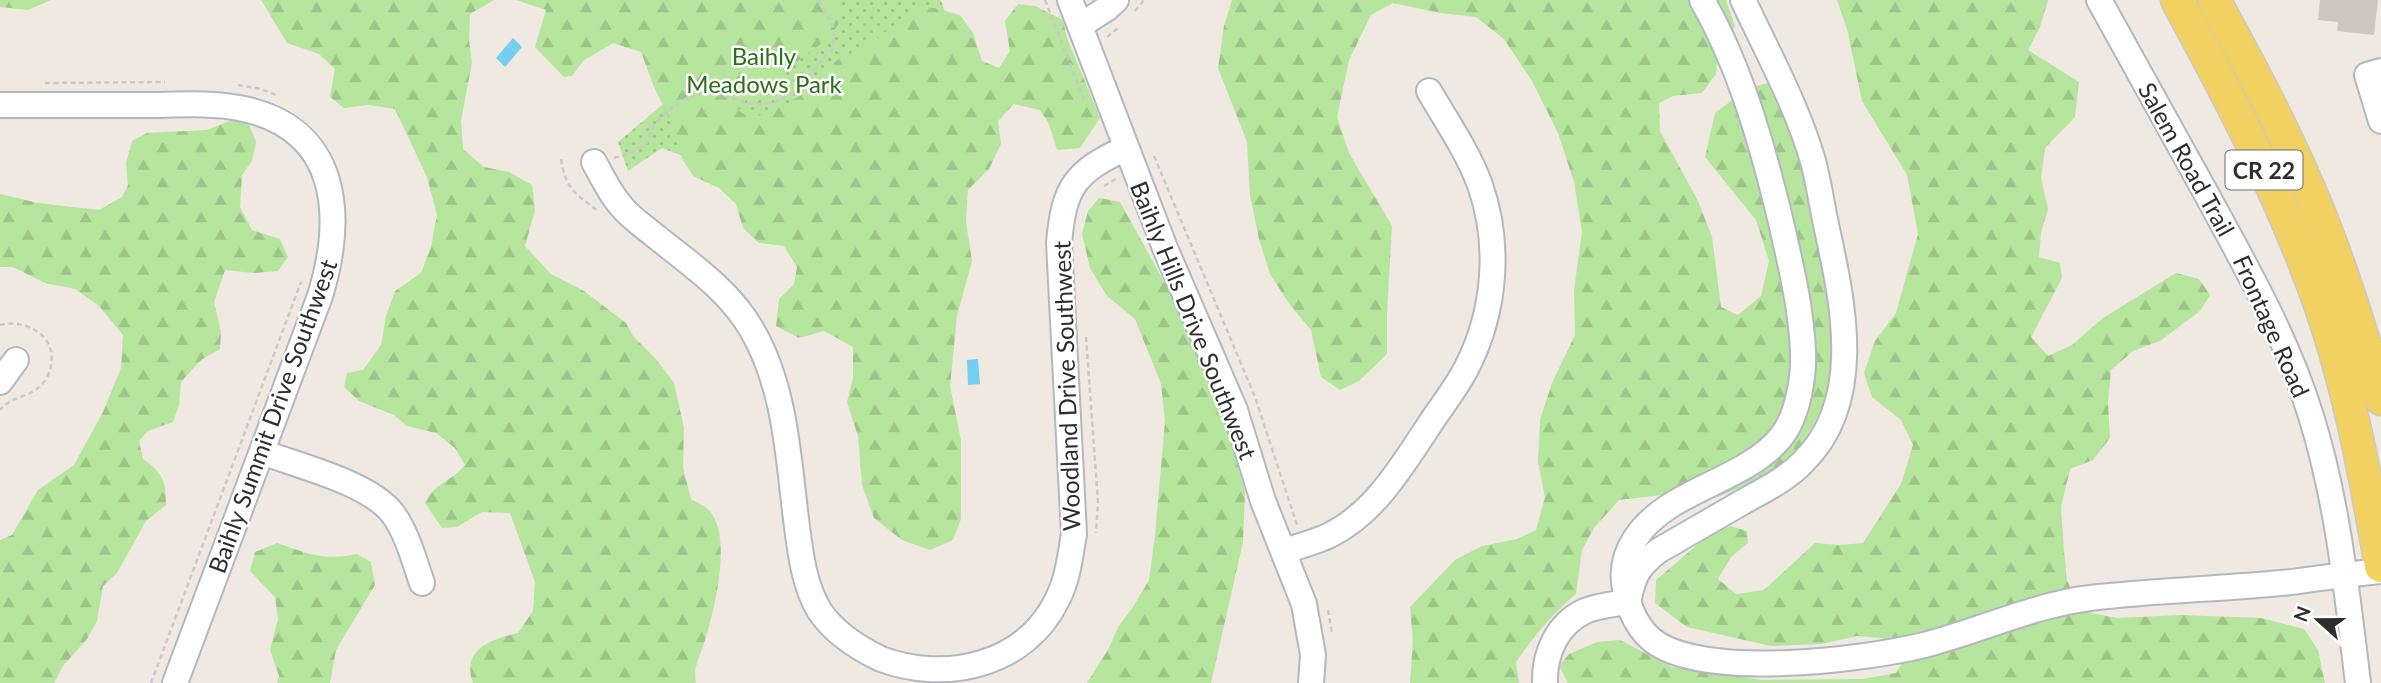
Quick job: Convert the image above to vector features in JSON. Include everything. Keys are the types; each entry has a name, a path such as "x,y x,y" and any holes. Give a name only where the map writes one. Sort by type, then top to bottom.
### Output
{"main road":[{"name":"CR 22","path":"2177,0 2267,175 2321,308 2357,442 2381,568"},
{"name":"CR 22","path":"2214,0 2279,125 2313,198 2352,303 2381,399"}],"street":[{"name":"Baihly Hills Drive Southwest","path":"1070,0 1126,148 1235,410 1263,501 1304,604 1313,655 1311,683"},
{"path":"1081,25 1116,0"},
{"path":"1702,0 1726,48 1753,121 1771,182 1793,271 1803,355 1794,411 1783,435 1764,454 1673,505 1649,522 1626,554 1622,572 1628,602 1641,629 1660,646 1705,659 1774,664 1876,655 1911,648 2087,598 2294,581 2381,568"},
{"path":"1628,602 1633,578 1644,562 1779,481 1804,462 1824,433 1841,388 1844,359 1841,295 1812,161 1790,100 1744,0"},
{"name":"Frontage Road","path":"2099,0 2248,269 2293,365 2324,464 2345,575 2358,683"},
{"path":"2381,71 2367,75 2381,121"},
{"path":"1284,551 1329,536 1356,519 1379,496 1466,369 1480,338 1489,305 1493,273 1486,205 1470,163 1429,91"},
{"name":"Baihly Summit Drive Southwest","path":"0,104 240,108 279,120 308,143 322,164 333,208 332,244 326,278 175,683"},
{"name":"Woodland Drive Southwest","path":"594,162 622,207 715,284 735,306 761,346 777,387 784,421 803,566 820,611 841,634 862,649 892,664 919,671 946,673 970,670 995,661 1018,646 1039,627 1056,602 1067,576 1074,534 1059,243 1061,219 1064,203 1083,173 1097,162 1126,148"},
{"path":"0,382 16,360"},
{"path":"262,452 362,489 379,499 393,514 403,532 422,583"},
{"path":"1545,683 1547,657 1565,626 1585,612 1628,602"}],"path":[{"path":"594,162 631,154 649,140 654,125 690,96 711,92 752,105 782,99 803,82 818,62 832,50 835,30 819,0"},
{"path":"1045,0 1086,103"},
{"path":"561,159 565,180 574,192 605,217"},
{"path":"151,683 303,276"}],"green space":[{"path":"0,0 51,0 28,10 0,7"},
{"path":"261,0 494,0 470,14 472,62 461,121 463,149 484,167 509,172 532,185 535,210 525,246 551,274 584,291 626,323 633,336 656,359 674,383 684,428 683,468 691,499 709,510 720,539 721,557 716,597 696,665 696,683 473,683 470,671 475,654 489,642 518,633 533,611 535,582 510,513 482,512 457,527 442,528 425,503 433,491 465,465 455,448 436,433 407,426 394,415 359,401 344,387 347,373 363,370 381,345 386,316 395,291 421,273 431,247 437,215 427,177 395,109 368,105 344,108 330,97 335,69 319,54 287,43"},
{"path":"516,0 838,0 841,12 831,35 808,54 763,83 737,110 753,118 785,105 813,87 836,61 874,41 914,9 934,8 960,15 973,33 982,61 999,68 1010,51 1005,21 1018,4 1035,6 1063,20 1067,38 1100,118 1080,148 1057,150 1049,124 1040,110 1014,104 998,121 1001,144 989,169 968,190 966,222 972,261 957,316 950,386 961,440 961,519 953,540 930,550 902,540 874,518 862,485 858,436 847,402 853,378 853,347 824,331 799,338 776,326 779,299 794,284 797,267 784,246 759,243 743,228 736,204 719,188 693,176 682,158 680,141 654,87 641,52 613,43 583,61 572,76 564,77 535,47 546,10"},
{"name":"Baihly Meadows Park","path":"717,0 941,0 948,22 785,196 662,148 628,171 618,142 686,85"},
{"path":"1232,0 1726,0 1735,26 1717,57 1716,74 1702,93 1673,96 1659,103 1660,131 1698,201 1712,237 1721,307 1738,315 1761,296 1769,261 1756,220 1705,157 1715,113 1748,88 1768,83 1788,120 1825,257 1836,353 1828,395 1793,456 1753,482 1718,497 1670,494 1619,500 1594,528 1582,550 1576,594 1544,626 1516,662 1519,683 1410,683 1413,639 1410,607 1455,560 1482,546 1517,539 1536,530 1545,497 1538,462 1540,420 1552,383 1575,335 1574,290 1582,232 1574,182 1558,133 1532,81 1504,39 1476,17 1393,3 1371,15 1349,60 1337,117 1349,153 1392,226 1387,354 1359,381 1340,390 1321,377 1311,330 1290,305 1270,274 1259,239 1250,196 1247,142 1218,68 1224,26"},
{"path":"1837,0 2048,0 2040,27 2028,50 2079,82 2075,117 2045,148 2041,178 2048,209 2041,233 2039,257 2060,263 2062,278 2031,337 2048,356 2072,345 2103,318 2176,273 2199,279 2210,295 2200,311 2160,341 2133,351 2111,370 2108,403 2110,438 2093,460 2070,469 2061,507 2067,580 2081,611 2117,618 2180,615 2261,618 2304,629 2318,650 2325,683 1568,683 1559,666 1569,654 1597,642 1620,640 1672,667 1762,680 1863,679 1896,673 1908,653 1882,638 1857,636 1821,644 1771,646 1687,627 1655,603 1656,580 1704,539 1730,526 1747,531 1748,543 1731,557 1718,579 1736,594 1764,590 1815,543 1863,543 1901,484 1913,445 1901,420 1872,397 1864,373 1875,341 1896,313 1918,234 1907,175 1862,101 1847,29"},
{"path":"232,120 248,122 256,142 252,161 242,175 240,207 252,230 280,239 288,257 278,271 253,273 225,270 214,302 221,332 220,349 201,360 181,382 179,405 173,422 148,431 139,441 143,459 162,478 166,505 146,521 117,573 103,586 97,621 87,639 63,666 54,683 0,683 0,540 12,535 38,490 74,465 103,412 121,368 123,335 99,306 75,289 45,283 13,267 0,267 0,194 38,203 99,210 122,197 128,185 126,163 132,141 147,133 207,130"},
{"path":"1099,198 1120,202 1173,298 1225,416 1245,492 1243,542 1211,683 1087,683 1109,648 1118,627 1149,580 1165,421 1161,384 1135,319 1107,296 1090,268 1082,234 1088,211"},
{"path":"277,543 325,556 357,554 371,562 375,585 336,650 330,683 277,683 279,676 270,650 278,619 275,597 250,571 255,552"}],"water":[{"path":"513,38 522,47 505,67 496,58"},
{"path":"978,359 980,384 968,385 967,360"}],"building":[{"path":"2320,0 2378,0 2374,35 2337,31 2338,22 2318,20"}]}
